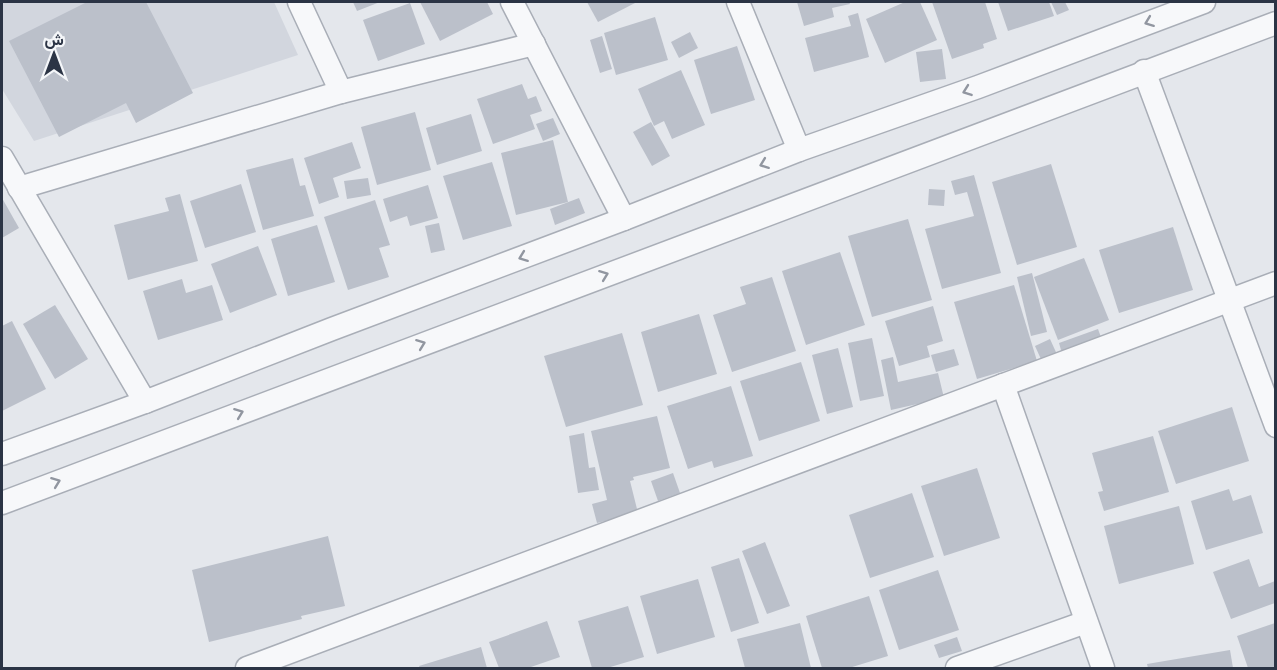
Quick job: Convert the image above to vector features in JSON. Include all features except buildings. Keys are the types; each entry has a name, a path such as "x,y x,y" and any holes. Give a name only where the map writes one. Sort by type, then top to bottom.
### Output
{"street":[{"path":"299,2 341,92"},
{"path":"512,2 624,219"},
{"path":"738,2 799,150"},
{"path":"2,454 145,402 799,150 978,87 1204,2"},
{"path":"2,503 1275,23"},
{"path":"19,188 341,92 534,44"},
{"path":"1144,71 1275,426"},
{"path":"2,158 145,402"},
{"path":"247,669 1275,283"},
{"path":"1003,386 1103,669"},
{"path":"957,669 1086,622"}],"shaded area":[{"path":"2,2 274,2 298,55 34,141 2,89"}]}
